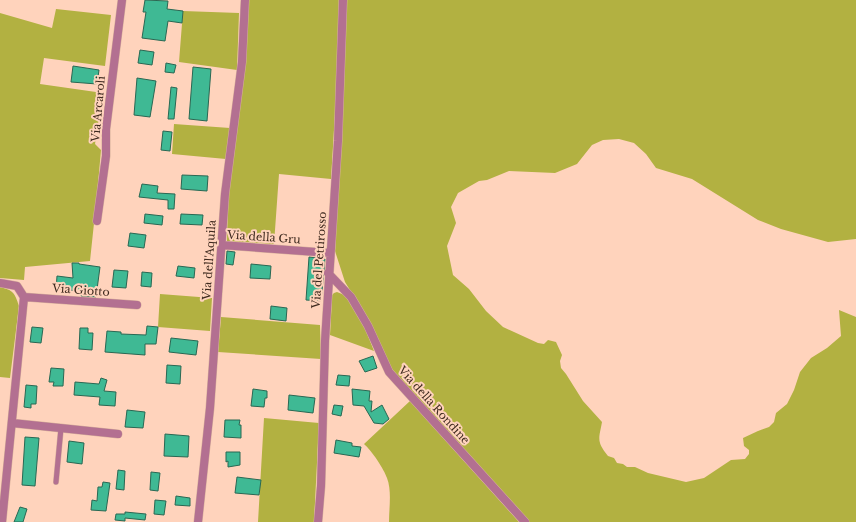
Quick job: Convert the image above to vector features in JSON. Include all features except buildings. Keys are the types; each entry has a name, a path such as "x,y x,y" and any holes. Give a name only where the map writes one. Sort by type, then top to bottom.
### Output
{"street":[{"name":"Via Arcaroli","path":"97,221 106,156 106,129 122,0"},
{"name":"Via dell'Aquila","path":"198,522 210,408 225,194 242,62 245,0"},
{"name":"Via del Pettirosso","path":"318,522 321,486 328,273 338,141 343,0"},
{"name":"Via della Gru","path":"221,245 330,253"},
{"name":"Via della Rondine","path":"328,273 351,297 368,326 389,372 525,522"},
{"path":"0,283 16,286 24,297 2,522"},
{"name":"Via Giotto","path":"24,297 137,305"},
{"path":"12,423 118,434"}],"lane":[{"path":"56,482 61,428"}],"shaded area":[{"path":"247,0 341,0 331,179 279,174 274,244 227,241 228,193"},
{"path":"346,0 856,0 856,239 828,242 781,229 758,220 692,179 656,168 646,154 634,143 619,139 603,140 592,145 577,164 555,173 509,171 487,180 479,181 458,193 451,207 456,223 447,246 453,275 469,289 486,311 503,327 538,343 544,344 548,340 556,342 562,355 560,361 561,368 583,401 602,422 599,440 608,456 614,458 617,463 623,464 627,467 635,467 648,473 686,482 704,478 731,460 745,459 749,454 749,450 744,446 743,438 769,427 774,422 776,413 787,404 794,390 800,372 811,358 827,348 841,336 839,310 856,317 856,522 528,522 393,371 345,282 335,251"},
{"path":"56,9 111,15 105,66 44,58 40,84 103,93 95,144 101,150 90,261 25,267 24,280 0,278 0,13 52,28"},
{"path":"183,11 239,13 237,70 179,62"},
{"path":"174,124 230,128 226,159 172,154"},
{"path":"0,287 8,289 13,293 19,306 10,378 0,377"},
{"path":"337,292 347,296 365,328 374,351 330,335 332,295"},
{"path":"160,294 212,298 210,331 158,327"},
{"path":"221,317 320,325 321,359 218,352"},
{"path":"410,401 519,522 389,522 389,483 377,460 364,444"},
{"path":"264,418 319,423 314,522 258,522"}]}
